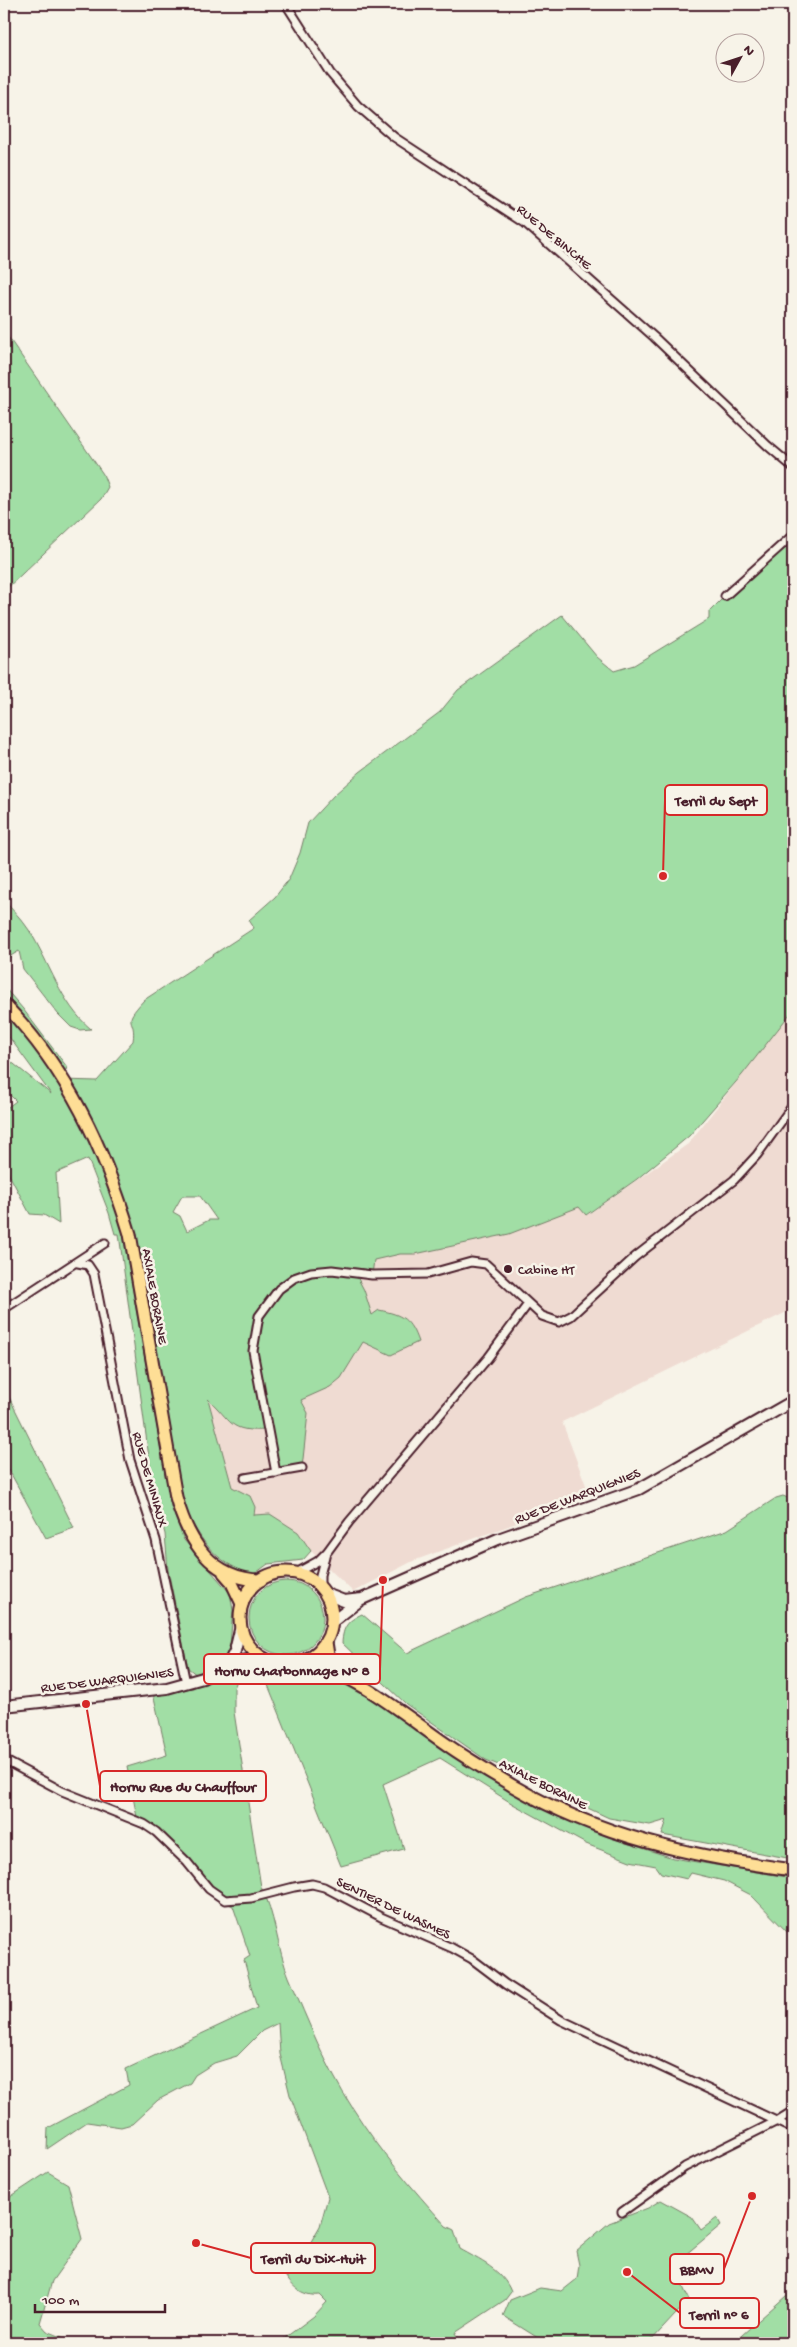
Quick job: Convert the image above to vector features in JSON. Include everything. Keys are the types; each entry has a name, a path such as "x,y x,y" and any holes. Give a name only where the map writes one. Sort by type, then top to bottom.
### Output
{"main road":[{"name":"AXIALE BORAINE","path":"4,1004 38,1043 63,1080 95,1136 109,1169 130,1234 181,1516 194,1542 223,1571 235,1576 261,1580 278,1573 296,1573"},
{"path":"223,1571 232,1581 242,1604 241,1626 246,1640 256,1652 269,1661 285,1664 302,1662 320,1650 326,1642 332,1622 331,1608 323,1591 309,1578 296,1573"},
{"path":"242,1604 250,1590 261,1580"},
{"path":"326,1642 331,1660 341,1676"},
{"name":"AXIALE BORAINE","path":"302,1662 316,1664 395,1706 445,1744 515,1787 580,1819 656,1846 728,1861 793,1870"}],"street":[{"name":"RUE DE BINCHE","path":"286,4 330,73 358,106 394,137 531,229 654,337 768,446 793,467"},
{"path":"725,596 793,535"},
{"path":"276,1473 252,1350 259,1316 279,1289 294,1278 311,1272 332,1270 372,1275 428,1274 470,1262 486,1264 528,1304 552,1320 559,1322 571,1316 635,1257 734,1180 757,1155 793,1105"},
{"path":"4,1309 78,1263 105,1243"},
{"name":"RUE DE MINIAUX","path":"78,1263 88,1265 94,1274 134,1475 152,1526 161,1561 186,1682"},
{"path":"296,1573 318,1561 327,1552 349,1522 488,1358 528,1304"},
{"name":"RUE DE WARQUIGNIES","path":"362,1599 498,1539 639,1489 793,1401"},
{"path":"245,1478 302,1468"},
{"path":"327,1552 320,1575 323,1591 344,1601 362,1599"},
{"path":"332,1622 362,1599"},
{"path":"229,1662 236,1651 241,1626"},
{"name":"RUE DE WARQUIGNIES","path":"4,1706 167,1688 203,1678 229,1662 255,1659 269,1661"},
{"name":"SENTIER DE WASMES","path":"4,1760 62,1791 144,1824 156,1832 187,1862 209,1889 225,1900 251,1898 312,1884 324,1887 381,1917 452,1948 472,1959 540,2008 570,2024 777,2121"},
{"path":"622,2212 685,2167 777,2121 793,2111"},
{"path":"777,2121 793,2129"}],"shaded area":[{"path":"793,1010 793,1309 562,1422 590,1496 413,1561 353,1592 311,1551 298,1532 254,1515 250,1496 232,1488 207,1398 218,1220 579,1207 587,1215 688,1144"}],"green space":[{"path":"4,331 103,474 108,487 101,499 4,591"},
{"path":"793,535 793,1010 742,1075 689,1136 637,1179 586,1215 579,1207 509,1234 415,1254 400,1254 374,1260 372,1275 355,1273 364,1290 372,1315 379,1310 400,1316 412,1328 418,1342 391,1355 363,1342 341,1378 330,1387 301,1400 308,1413 302,1468 276,1473 267,1430 245,1429 232,1424 208,1399 232,1487 250,1496 255,1507 254,1515 270,1514 298,1532 311,1551 303,1560 268,1564 253,1575 239,1570 217,1556 208,1547 194,1526 182,1501 142,1258 135,1231 123,1234 171,1507 184,1540 230,1593 233,1610 230,1645 223,1662 197,1675 188,1668 168,1570 165,1534 154,1495 119,1234 115,1234 88,1159 56,1173 59,1224 44,1215 30,1214 4,1165 4,1110 16,1101 4,1089 4,1056 51,1094 4,1030 4,987 67,1067 63,1080 97,1081 133,1041 134,1033 131,1018 144,1000 254,928 249,920 275,897 289,879 300,853 308,823 334,795 360,772 440,712 458,690 562,615 597,657 614,671 634,665 709,619 709,612","holes":["182,1196 200,1196 217,1220 209,1220 187,1231 180,1216 173,1212"]},
{"path":"4,900 29,930 71,1007 91,1029 80,1030 71,1027 58,1014 23,969 19,951 4,960"},
{"path":"4,1387 74,1528 46,1538 4,1461"},
{"path":"783,1496 793,1500 793,1859 662,1835 667,1820 650,1825 609,1818 536,1780 486,1760 406,1704 342,1643 343,1633 347,1625 362,1614 407,1653 526,1597 727,1530 776,1498"},
{"path":"286,1581 307,1587 317,1597 323,1618 317,1639 307,1649 286,1655 265,1649 255,1639 249,1618 255,1597 265,1587"},
{"path":"257,1663 293,1672 310,1671 329,1676 402,1716 427,1737 475,1771 523,1798 605,1836 673,1858 793,1878 793,1938 751,1895 724,1881 691,1873 687,1879 661,1873 656,1866 630,1861 586,1844 513,1804 440,1758 383,1784 404,1849 341,1866 266,1680 240,1673 234,1688 234,1712 261,1887 270,1907 285,1966 310,2027 343,2092 362,2123 385,2154 446,2226 454,2230 460,2249 496,2272 507,2284 511,2292 505,2300 455,2333 461,2343 278,2343 314,2316 327,2302 320,2295 307,2294 297,2289 281,2269 286,2253 309,2245 320,2226 328,2197 290,2095 280,2054 278,2023 262,2031 237,2056 214,2063 195,2075 190,2083 158,2100 132,2124 121,2127 87,2122 47,2149 48,2128 129,2085 126,2069 257,2008 244,1960 250,1956 233,1906 211,1896 171,1850 138,1822 127,1767 167,1755 153,1693 193,1688 227,1668"},
{"path":"48,2172 68,2184 82,2239 52,2281 40,2323 47,2331 77,2343 4,2343 4,2206 10,2197"},
{"path":"661,2200 692,2217 701,2230 717,2218 721,2225 673,2265 689,2300 649,2343 546,2343 503,2316 510,2300 540,2288 562,2291 577,2279 579,2265 576,2251 609,2223 648,2208"},
{"path":"793,2290 793,2343 733,2343 786,2296"}],"place":[{"name":"Terril du Sept","path":"663,876"},
{"name":"Cabine HT","path":"508,1269"},
{"name":"Hornu Charbonnage N° 8","path":"383,1580"},
{"name":"Hornu Rue du Chauffour","path":"86,1704"},
{"name":"BBMV","path":"752,2196"},
{"name":"Terril du Dix-Huit","path":"196,2243"},
{"name":"Terril n° 6","path":"627,2272"}]}
